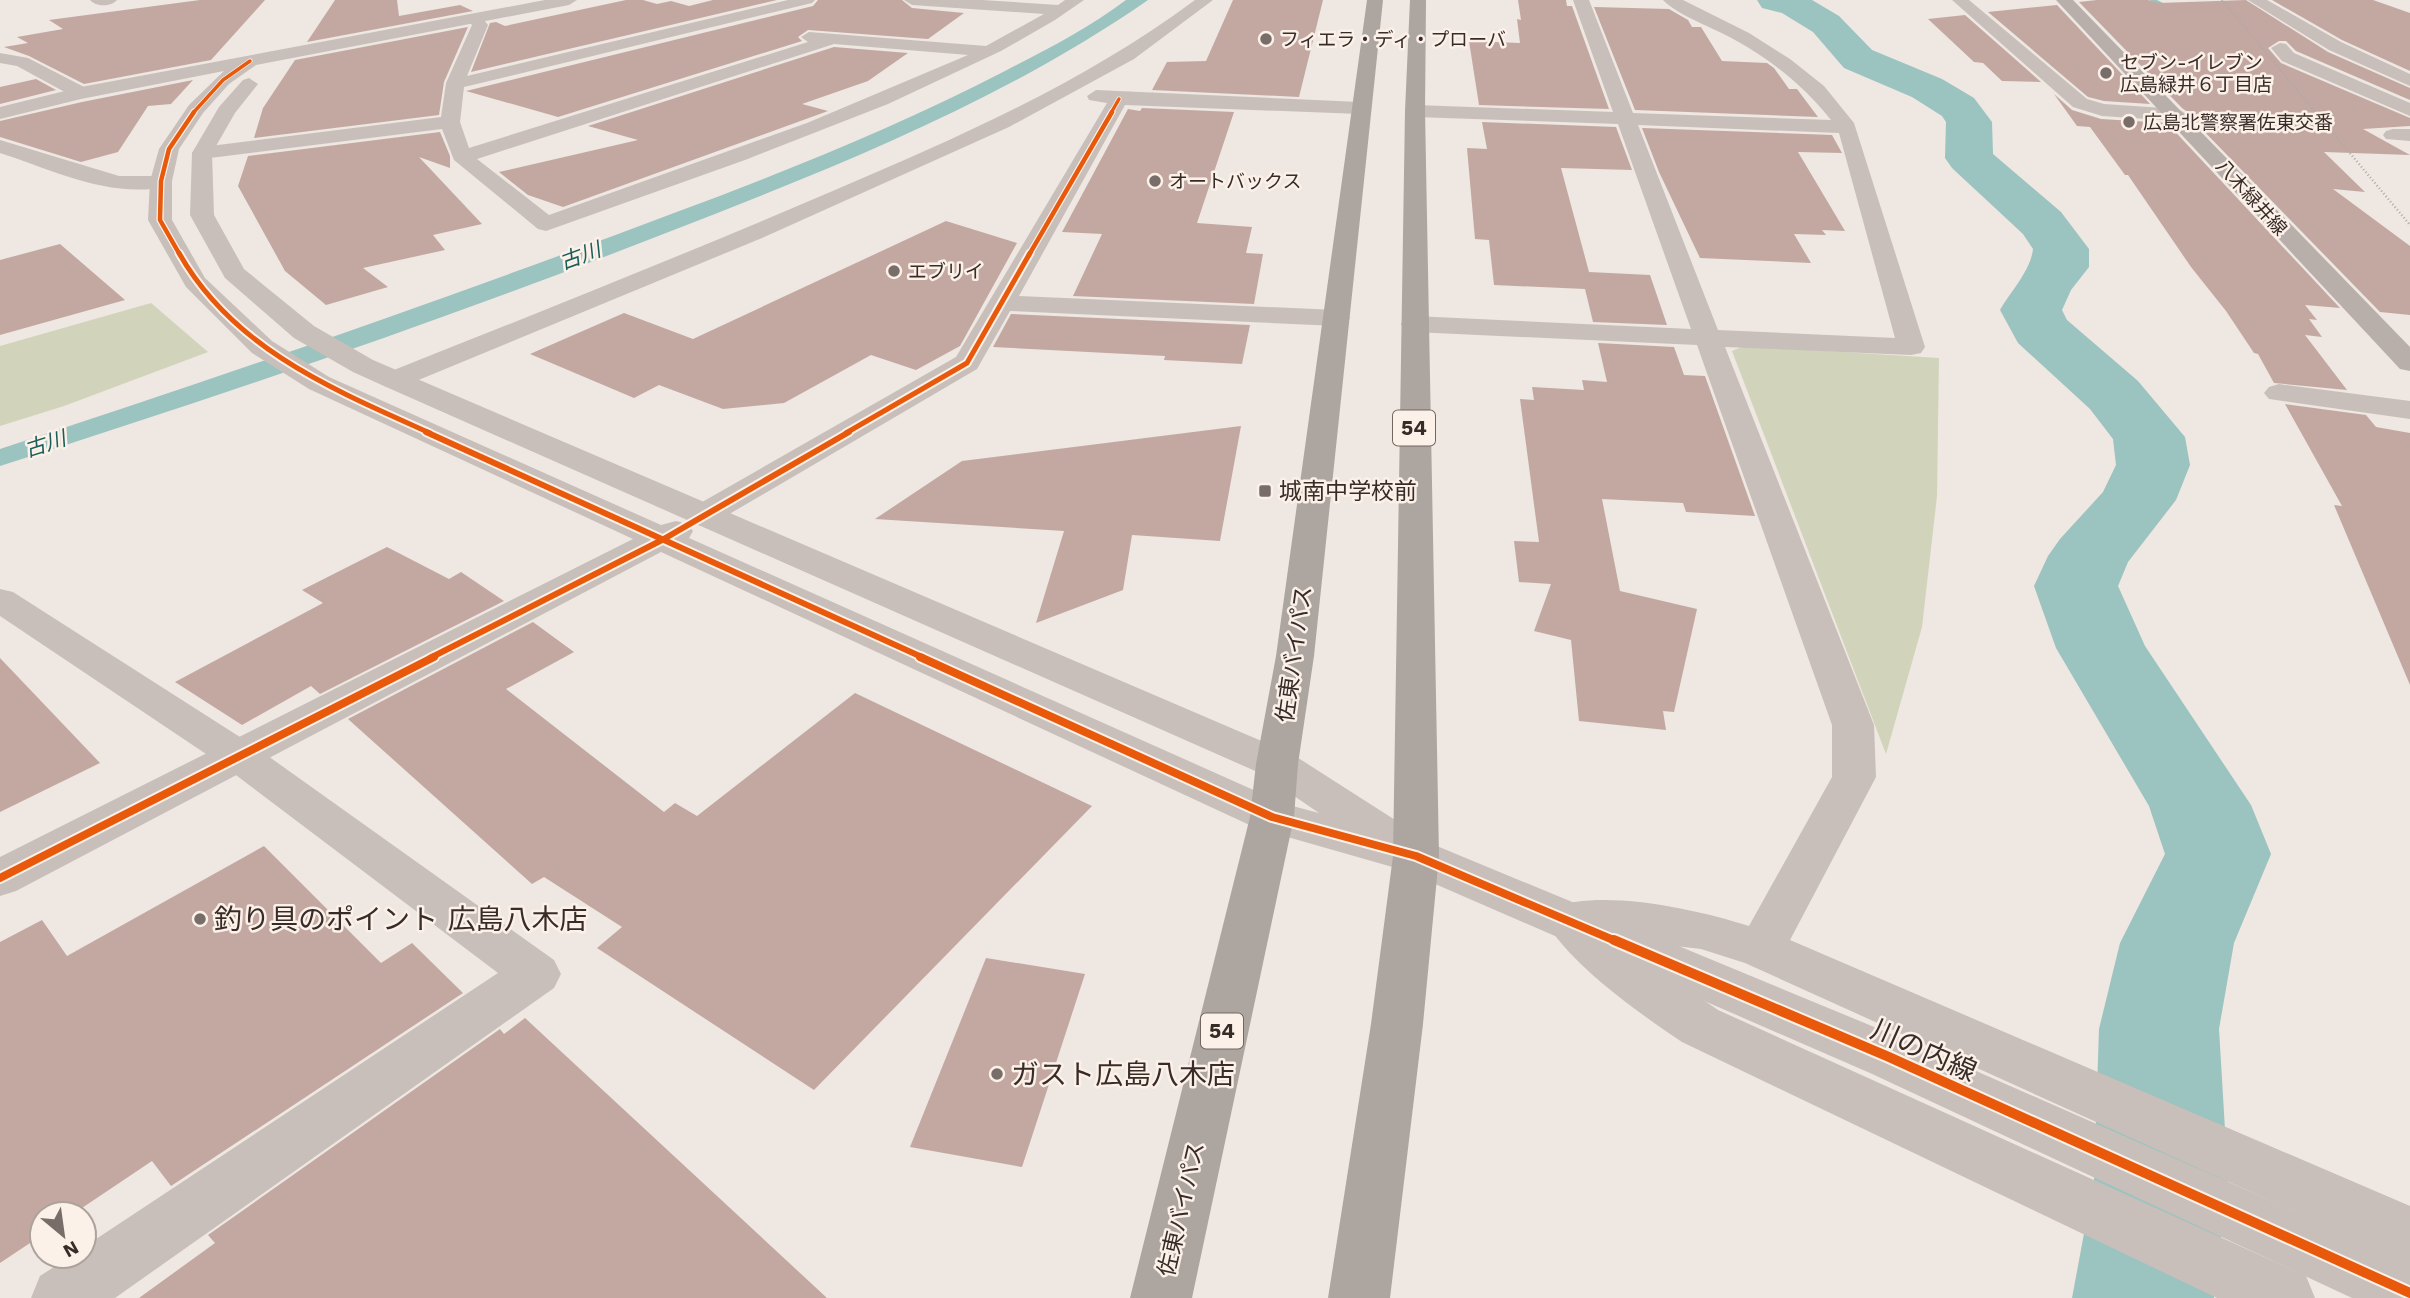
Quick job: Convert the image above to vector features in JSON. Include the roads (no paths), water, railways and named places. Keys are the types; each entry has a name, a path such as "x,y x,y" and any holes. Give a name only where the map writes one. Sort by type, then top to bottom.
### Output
{"highway":[{"name":"佐東バイパス","path":"1161,1298 1272,817 1277,764 1296,656 1375,0"},
{"name":"54","path":"1359,1298 1397,1024 1416,856 1414,324 1418,0"}],"main road":[{"name":"八木緑井線","path":"2064,0 2178,115 2293,242 2410,363"}],"street":[{"path":"97,0 109,0"},
{"path":"0,113 81,93 569,0"},
{"path":"455,83 479,80 807,0"},
{"path":"912,0 1068,5"},
{"path":"394,380 764,230 971,138 1066,91 1172,26 1205,0"},
{"path":"1581,0 1623,118 1853,725 1854,777 1761,949"},
{"path":"1414,324 1911,348 1847,127 1817,90 1784,63 1743,37 1671,0"},
{"path":"1960,0 2080,103 2102,110 2178,115"},
{"path":"2256,0 2335,46 2410,81"},
{"path":"474,18 480,25 455,83 450,121 461,156 546,224 759,149 935,78 1041,23 1068,5"},
{"path":"699,26 740,32"},
{"path":"793,36 988,51"},
{"path":"461,156 492,149 833,39"},
{"path":"2280,48 2288,57 2410,110"},
{"path":"1,59 22,62 81,93"},
{"path":"250,61 255,78 226,111 202,153 202,215 234,273 303,332 394,380 1277,764 1416,856"},
{"path":"250,61 223,80 195,110 169,149 161,181 160,220 195,282 262,346 319,383 1272,817 1416,856"},
{"path":"1066,91 1119,99 1360,108"},
{"path":"0,878 662,540 967,363 1119,99"},
{"path":"1415,111 1847,127"},
{"path":"202,153 450,121"},
{"path":"0,146 118,183 161,181"},
{"path":"1003,303 1337,318"},
{"path":"2278,393 2410,410"},
{"path":"7,613 239,756 536,974 62,1298"},
{"name":"川の内線","path":"1416,856 1889,1057 2410,1293"},
{"path":"1569,920 1647,922 1700,929 1761,949 2406,1233"},
{"path":"1569,920 1616,967 1700,1026 2284,1298"}],"water":[{"name":"古川","path":"1126,0 1148,0 1092,37 974,102 790,184 418,326 168,412 0,466 0,449 423,305 716,197 842,147 965,91 1052,47"}],"waterway":[{"path":"1775,0 1795,5 1826,24 1858,59 1927,88 1958,107 1969,122 1969,158 2042,223 2061,249 2060,267 2044,285 2031,310 2040,330 2114,395 2149,437 2153,465 2138,500 2089,556 2076,586 2101,648 2200,805 2218,854 2177,943 2159,1029 2161,1180 2143,1298"},
{"path":"2152,0 2178,12"}],"railway":[{"path":"2222,0 2410,225"}],"place":[{"name":"フィエラ・ディ・プローバ","path":"1266,39"},
{"name":"セブン‐イレブン 広島緑井６丁目店","path":"2106,73"},
{"name":"広島北警察署佐東交番","path":"2129,122"},
{"name":"オートバックス","path":"1155,181"},
{"name":"エブリイ","path":"894,271"},
{"name":"城南中学校前","path":"1265,491"},
{"name":"釣り具のポイント 広島八木店","path":"200,919"},
{"name":"ガスト広島八木店","path":"997,1074"}]}
